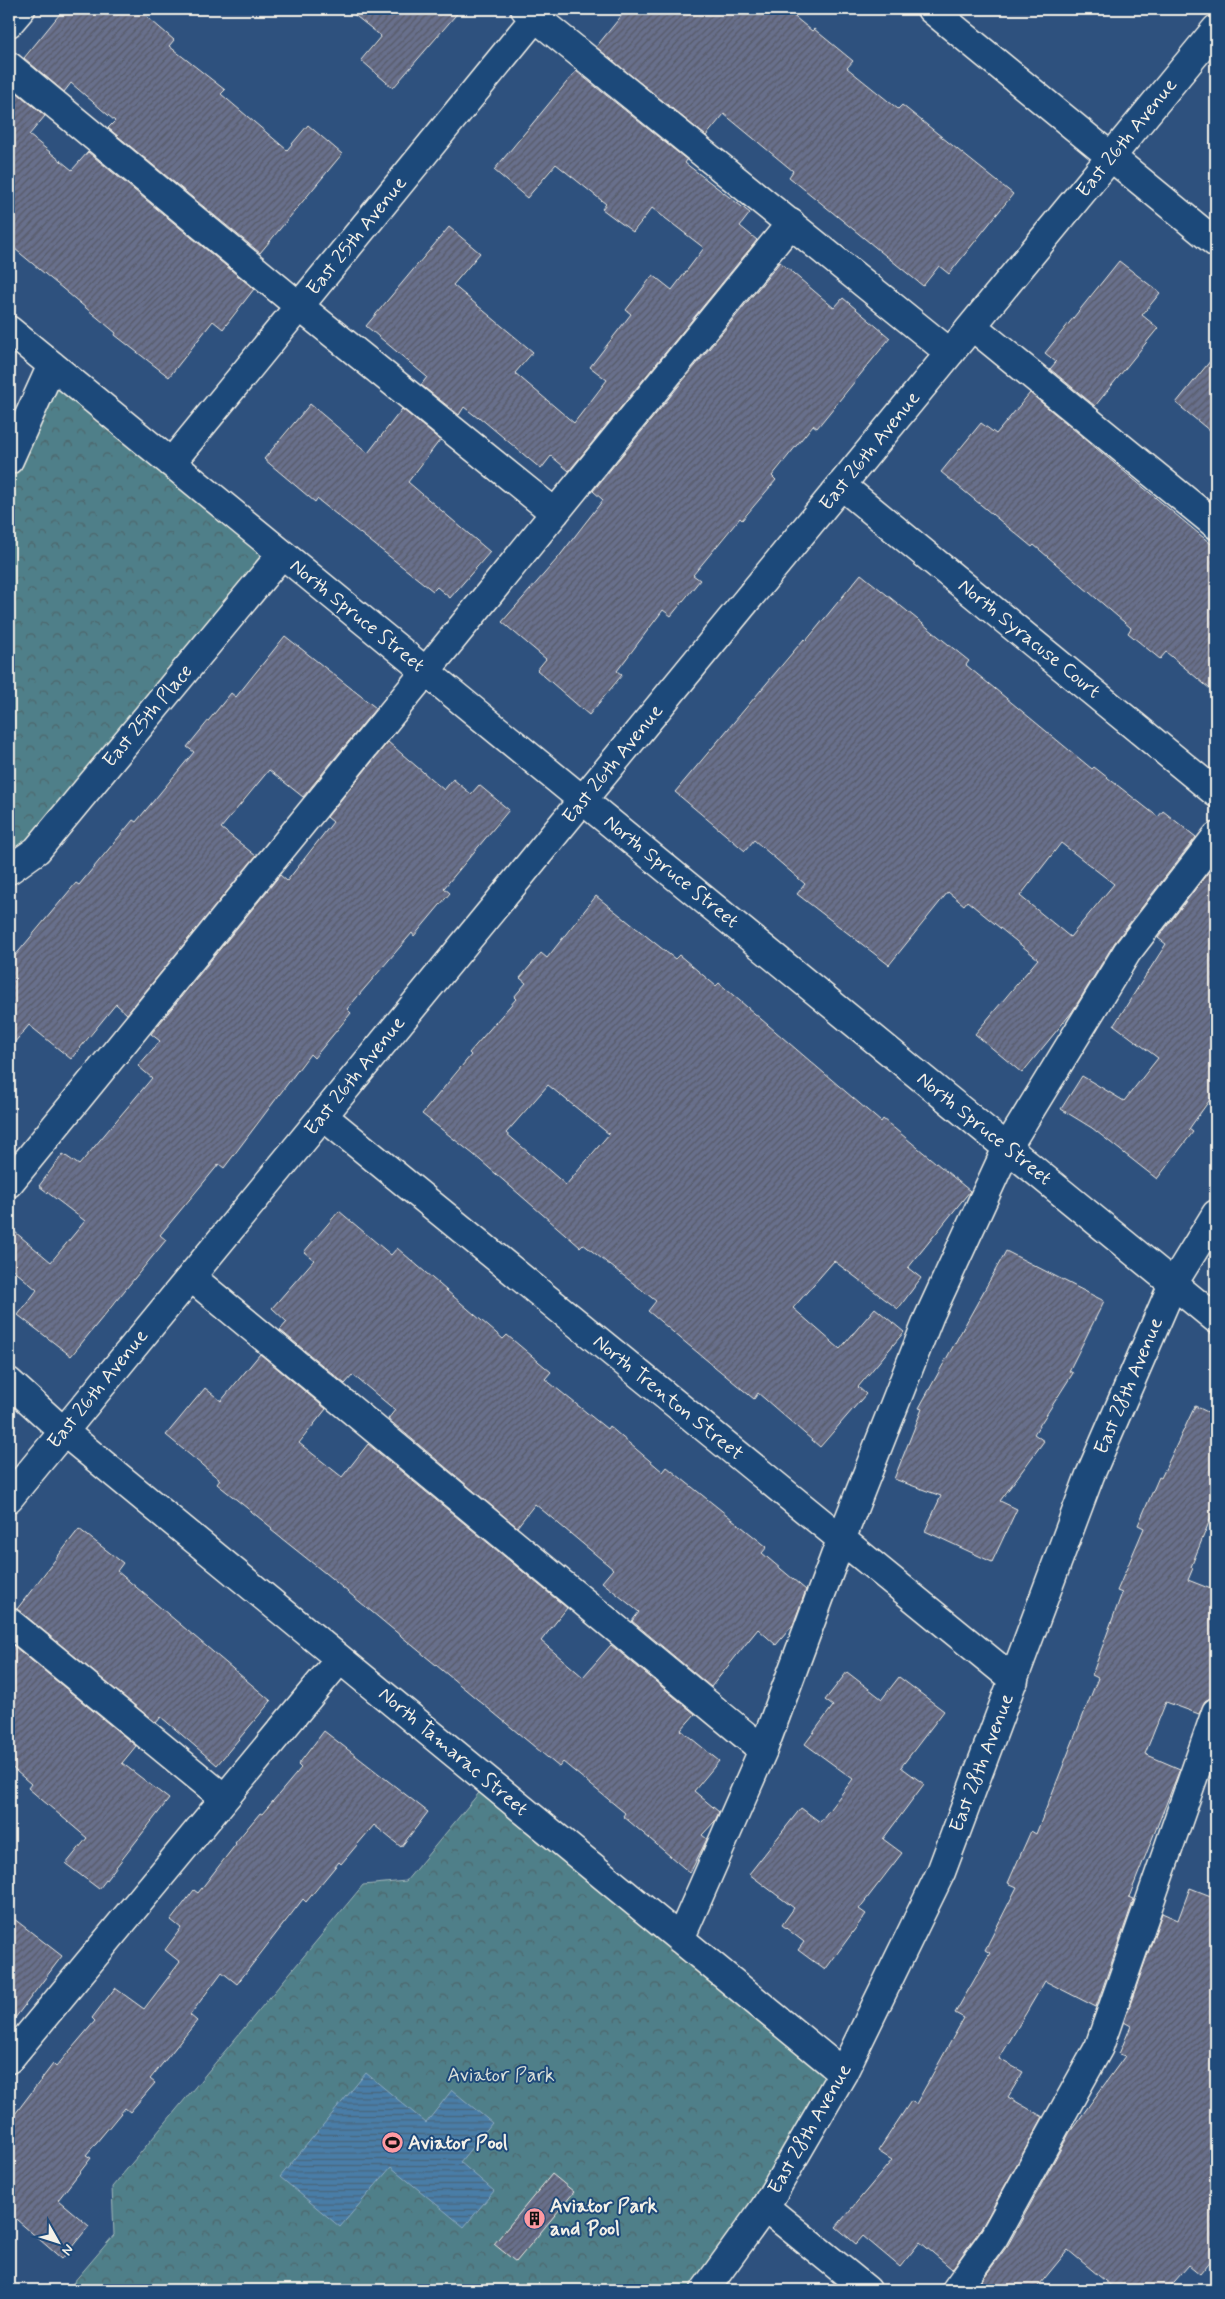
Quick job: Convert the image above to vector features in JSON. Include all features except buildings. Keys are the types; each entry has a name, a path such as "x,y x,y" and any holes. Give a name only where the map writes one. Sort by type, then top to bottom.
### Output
{"street":[{"path":"9,23 21,9"},
{"path":"931,9 1216,243"},
{"path":"534,12 950,353"},
{"name":"East 25th Avenue","path":"171,463 534,12"},
{"name":"East 26th Avenue","path":"9,1498 1216,30"},
{"path":"9,66 299,306 555,513"},
{"path":"9,1183 791,224"},
{"path":"972,326 1216,525"},
{"name":"North Spruce Street","path":"9,330 1216,1319"},
{"path":"9,460 52,365"},
{"name":"North Syracuse Court","path":"841,485 1216,793"},
{"name":"East 25th Place","path":"9,870 37,850 282,554"},
{"path":"680,1938 763,1750 841,1540 929,1317 1008,1148 1127,952 1216,837"},
{"name":"North Trenton Street","path":"323,1116 1014,1680"},
{"name":"East 28th Avenue","path":"705,2290 765,2207 843,2073 941,1872 1090,1476 1173,1284 1216,1214"},
{"path":"191,1277 763,1750"},
{"path":"9,1382 63,1432"},
{"name":"North Tamarac Street","path":"63,1432 843,2073"},
{"path":"9,1622 224,1798"},
{"path":"9,2059 340,1659"},
{"path":"956,2290 994,2237 1099,2047 1216,1712"},
{"path":"765,2207 867,2290"}],"green space":[{"path":"52,365 281,555 9,870 9,460"},
{"name":"Aviator Park","path":"488,1782 843,2073 705,2290 67,2290 114,2235 112,2187 363,1885 406,1881"}],"water":[{"name":"Aviator Pool","path":"366,2073 426,2123 452,2090 492,2123 460,2162 494,2191 464,2227 391,2167 340,2227 280,2177"}],"place":[{"name":"Aviator Pool","path":"392,2143"},
{"name":"Aviator Park and Pool","path":"534,2218"}]}
